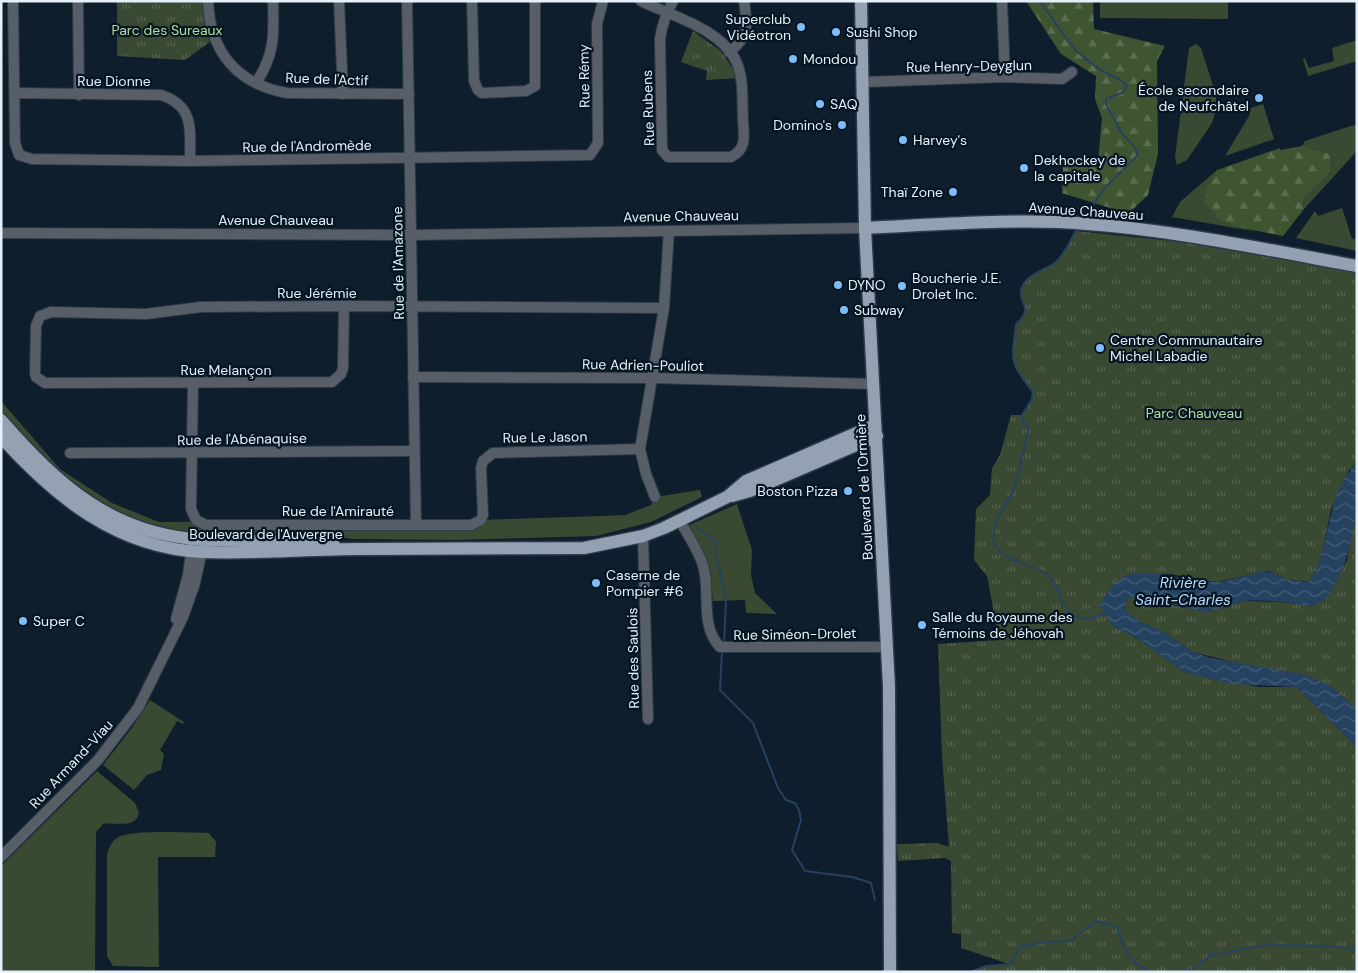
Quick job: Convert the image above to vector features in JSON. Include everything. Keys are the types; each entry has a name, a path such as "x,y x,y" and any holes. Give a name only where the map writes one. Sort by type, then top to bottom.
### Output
{"main road":[{"name":"Boulevard de l'Ormière","path":"861,1 864,82 865,228 887,647 890,770 890,972"},
{"name":"Avenue Chauveau","path":"865,228 1016,221 1088,224 1159,231 1357,266"},
{"name":"Boulevard de l'Auvergne","path":"1,420 55,478 87,502 119,520 197,545"},
{"name":"Boulevard de l'Auvergne","path":"1,437 48,486 93,519 138,538 197,545 311,552 359,548 584,548 644,536 680,521 727,497 746,481 876,430"}],"street":[{"path":"13,1 15,93"},
{"path":"78,1 79,95"},
{"name":"Rue de l'Actif","path":"208,1 208,20 214,39 233,68 256,83 272,90 287,93 409,94"},
{"path":"256,83 272,52 274,41 273,1"},
{"path":"339,1 342,94"},
{"name":"Rue de l'Amazone","path":"407,1 416,525"},
{"path":"472,1 474,81 478,90 482,92 526,91 535,86 535,1"},
{"name":"Rue Rémy","path":"595,151 598,143 597,24 603,1"},
{"path":"641,1 709,34 729,52 742,41 746,34 744,1"},
{"name":"Rue Rubens","path":"673,1 666,13 662,26 660,48 661,144 664,155 668,157 731,157 742,148 742,87 736,63 729,52"},
{"path":"1002,1 1005,78"},
{"name":"Rue Henry-Deyglun","path":"864,82 1005,78 1062,79 1072,72"},
{"name":"Rue Dionne","path":"15,93 79,95 161,94 171,98 183,109 187,116 190,161"},
{"name":"Rue de l'Andromède","path":"15,93 15,143 19,155 32,159 190,161 587,156 595,151"},
{"name":"Avenue Chauveau","path":"1,233 410,235 865,228"},
{"path":"655,497 646,474 640,449 664,308 669,231"},
{"name":"Rue Melançon","path":"40,381 46,383 332,382 341,374 343,368 344,306"},
{"name":"Rue Jérémie","path":"40,381 35,373 36,326 40,316 45,314 146,314 202,307 664,308"},
{"name":"Rue Adrien-Pouliot","path":"413,377 653,378 873,384"},
{"path":"192,383 192,454"},
{"name":"Rue Le Jason","path":"480,520 484,509 481,468 483,461 493,453 640,449"},
{"name":"Rue de l'Abénaquise","path":"70,454 414,451"},
{"name":"Rue de l'Amirauté","path":"192,454 191,509 196,520 206,525 471,525 480,520"},
{"name":"Rue Siméon-Drolet","path":"680,521 700,558 704,571 709,632 724,648 887,647"},
{"name":"Rue des Saulois","path":"644,536 648,719"},
{"name":"Rue Armand-Viau","path":"1,857 116,740 147,693 164,655 197,545"}],"green space":[{"name":"Parc des Sureaux","path":"117,1 204,1 205,27 210,42 185,60 117,56"},
{"path":"1026,1 1093,1 1094,29 1165,46 1157,61 1158,154 1148,195 1131,211 1120,211 1062,193 1063,166 1088,167 1098,161 1102,118 1095,99 1096,76 1061,54"},
{"path":"1100,1 1228,1 1228,19 1100,18"},
{"path":"693,31 721,51 739,78 706,80 707,71 681,62"},
{"path":"1357,40 1357,61 1308,76 1303,59 1305,58 1309,68 1334,61 1332,48"},
{"path":"1196,44 1201,48 1216,95 1216,110 1212,123 1187,160 1177,165 1175,157 1189,48"},
{"path":"1263,104 1274,139 1225,156 1249,116 1251,108"},
{"path":"1357,124 1357,151 1304,209 1303,198 1330,173 1330,154 1302,146 1305,141"},
{"path":"1302,146 1330,154 1330,173 1303,198 1304,209 1283,236 1237,227 1220,220 1204,202 1207,186 1217,170 1280,148 1280,150"},
{"path":"1217,170 1207,186 1237,227 1258,232 1172,217 1180,202"},
{"path":"1342,208 1352,239 1357,238 1357,251 1296,238 1315,211 1318,216"},
{"name":"Parc Chauveau","path":"1076,231 1230,247 1357,271 1357,462 1349,470 1331,510 1320,563 1310,582 1286,579 1268,571 1216,582 1170,574 1131,574 1112,625 1138,639 1184,672 1259,687 1296,687 1357,747 1357,972 970,972 986,966 1009,964 961,948 961,934 952,933 951,861 945,858 898,861 897,844 937,843 949,847 942,756 938,644 999,640 987,576 974,560 976,509 990,495 992,468 1000,455 1011,415 1022,415 1032,399 1033,392 1016,367 1013,354 1016,324 1025,314 1021,298 1023,286 1029,277 1057,261"},
{"path":"1,401 60,469 112,503 159,522 481,520 625,515 651,505 655,497 700,490 702,497 651,522 596,536 453,540 353,539 323,535 194,534 142,522 79,491 37,451 1,412"},
{"path":"737,504 752,550 751,575 755,593 777,614 746,613 745,600 713,601 707,571 685,527"},
{"path":"1357,505 1357,710 1332,687 1193,652 1165,633 1125,612 1127,598 1138,595 1176,606 1207,611 1245,601 1281,602 1313,606 1347,561"},
{"path":"150,700 184,722 183,724 177,721 160,750 164,754 161,770 147,775 134,790 103,765 131,729"},
{"path":"97,771 135,803 139,813 134,821 124,824 103,824 96,832 95,972 1,972 1,866"},
{"path":"134,833 209,833 216,842 215,857 158,857 159,967 113,966 107,956 107,854 109,847 117,838"}],"water":[{"name":"Rivière Saint-Charles","path":"1357,462 1356,508 1352,537 1337,581 1322,602 1307,606 1279,602 1246,601 1205,611 1185,608 1155,599 1136,597 1127,598 1125,611 1141,622 1165,633 1193,652 1211,658 1307,675 1332,687 1357,710 1357,747 1296,687 1232,684 1184,672 1138,639 1112,625 1100,606 1110,588 1122,578 1136,573 1151,573 1217,582 1269,572 1290,580 1310,582 1322,552 1339,489"}],"waterway":[{"path":"1040,1 1066,39 1081,55 1127,86 1122,93 1106,99 1106,104 1122,134 1135,147 1138,155 1102,191 1091,209"},
{"path":"1077,229 1059,259 1027,279 1021,289 1025,312 1016,324 1013,354 1019,374 1033,392 1032,399 1022,415 1023,421 1029,428 1019,471 1011,495 996,522 994,540 996,547 1001,553 1047,574 1055,584 1069,613 1073,616 1086,619 1106,613"},
{"path":"698,528 716,541 715,550 726,599 724,644"},
{"path":"722,651 720,690 753,723 778,788 786,800 795,803 799,810 801,820 792,850 805,871 852,877 871,883 875,900"},
{"path":"970,972 986,966 1010,964 1021,946 1071,941 1096,921 1117,927 1125,950 1133,961 1145,969 1154,972"},
{"path":"1178,972 1193,970 1211,955 1267,945 1330,946 1357,950"}],"place":[{"name":"Superclub Vidéotron","path":"801,27"},
{"name":"Sushi Shop","path":"836,32"},
{"name":"Mondou","path":"793,59"},
{"name":"École secondaire de Neufchâtel","path":"1259,98"},
{"name":"SAQ","path":"820,104"},
{"name":"Domino's","path":"842,125"},
{"name":"Harvey's","path":"903,140"},
{"name":"Dekhockey de la capitale","path":"1024,168"},
{"name":"Thaï Zone","path":"953,192"},
{"name":"DYNO","path":"838,285"},
{"name":"Boucherie J.E. Drolet Inc.","path":"902,286"},
{"name":"Subway","path":"844,310"},
{"name":"Centre Communautaire Michel Labadie","path":"1100,348"},
{"name":"Boston Pizza","path":"848,491"},
{"name":"Caserne de Pompier #6","path":"596,583"},
{"name":"Super C","path":"23,621"},
{"name":"Salle du Royaume des Témoins de Jéhovah","path":"922,625"}]}
